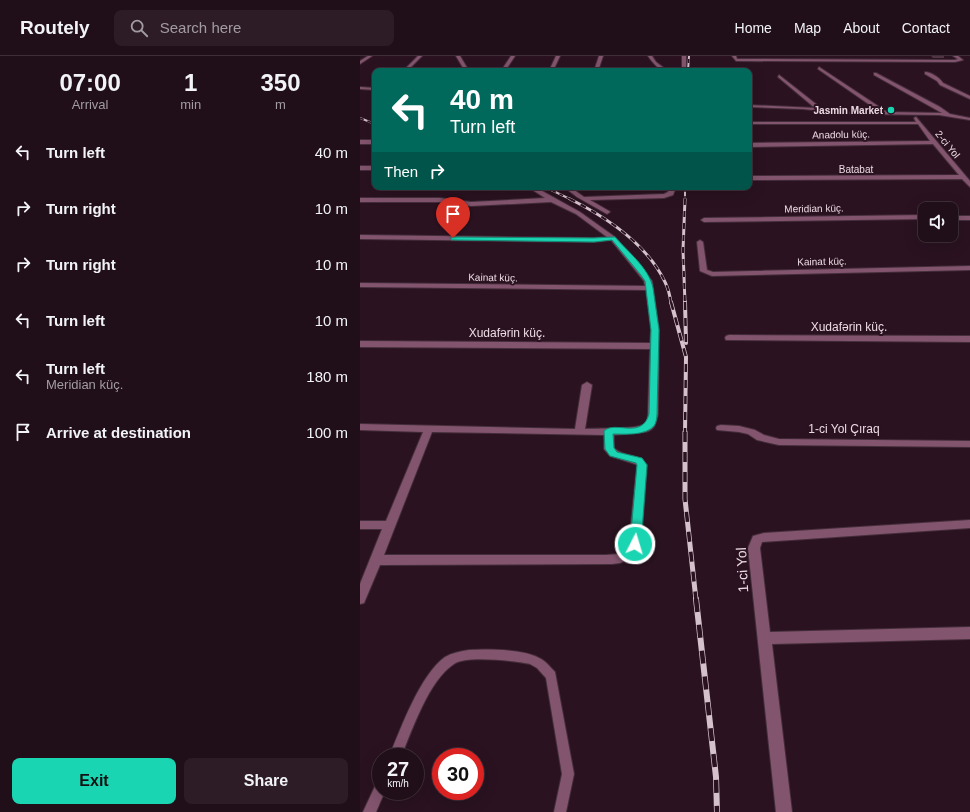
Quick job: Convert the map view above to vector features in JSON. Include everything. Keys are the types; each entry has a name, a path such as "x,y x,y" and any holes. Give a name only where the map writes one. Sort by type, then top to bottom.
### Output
{"street":[{"path":"360,63 370,56"},
{"path":"408,68 420,56"},
{"path":"458,56 465,68"},
{"path":"505,68 513,56"},
{"path":"552,68 558,56"},
{"path":"597,68 601,56"},
{"path":"650,56 655,64 661,68"},
{"path":"684,56 684,68"},
{"path":"734,56 736,60 955,62 962,60 955,56"},
{"path":"819,68 885,113"},
{"path":"926,73 939,80 941,84 970,98"},
{"path":"875,74 938,108 948,115"},
{"path":"779,76 819,109"},
{"path":"360,88 372,89"},
{"path":"752,102 755,106 819,109 852,113 948,115 970,119"},
{"name":"2-ci Yol","path":"915,114 934,142 970,185"},
{"path":"752,123 920,123"},
{"path":"360,142 372,142"},
{"name":"Anadolu küç.","path":"752,145 934,142"},
{"path":"360,168 372,168"},
{"name":"Batabat","path":"752,178 963,177"},
{"path":"360,427 579,432 627,431 644,429 651,424 653,414 655,330 648,281 613,238 578,213 536,190"},
{"path":"568,190 586,198 607,212"},
{"path":"586,198 664,196 669,195 672,190"},
{"path":"360,200 440,200 471,204 552,200"},
{"name":"Meridian küç.","path":"704,220 918,218"},
{"path":"958,218 970,218"},
{"path":"360,238 594,240 613,238"},
{"name":"Kainat küç.","path":"700,242 704,271 712,274 970,268"},
{"name":"Kainat küç.","path":"360,284 650,288"},
{"name":"Xudafərin küç.","path":"728,338 970,339"},
{"name":"Xudafərin küç.","path":"360,344 655,346"},
{"path":"579,432 587,386"},
{"path":"360,599 365,576 376,560 429,428"},
{"name":"1-ci Yol Çıraq","path":"721,428 739,429 751,432 765,440 779,442 970,444"},
{"path":"376,560 606,560 619,559 630,554 635,544 642,465 639,461 614,454 609,449 609,431"},
{"name":"1-ci Yol","path":"784,812 754,548 757,539 764,537 970,524"},
{"path":"360,525 390,526"},
{"path":"764,638 970,633"}],"lane":[{"path":"399,748 424,694 437,671 450,659 477,654 533,659 543,664 551,676 568,774 560,812"},
{"path":"369,812 375,800"}],"railway":[{"path":"688,68 689,56"},
{"path":"360,118 372,123"},
{"path":"551,190 572,200"},
{"path":"685,190 685,199"},
{"path":"685,199 683,250 685,303"},
{"path":"572,200 598,214 637,244 657,268 666,284 671,303"},
{"path":"671,302 686,357 685,433"},
{"path":"685,302 686,343"},
{"path":"685,433 685,499 696,600"},
{"path":"696,599 716,777 717,812"}],"place":[{"name":"Jasmin Market","path":"891,110"}],"route":[{"path":"453,238 594,240 613,238 648,281 655,330 653,414 651,424 644,429 609,431 609,449 614,454 639,461 642,465 635,544"}]}
